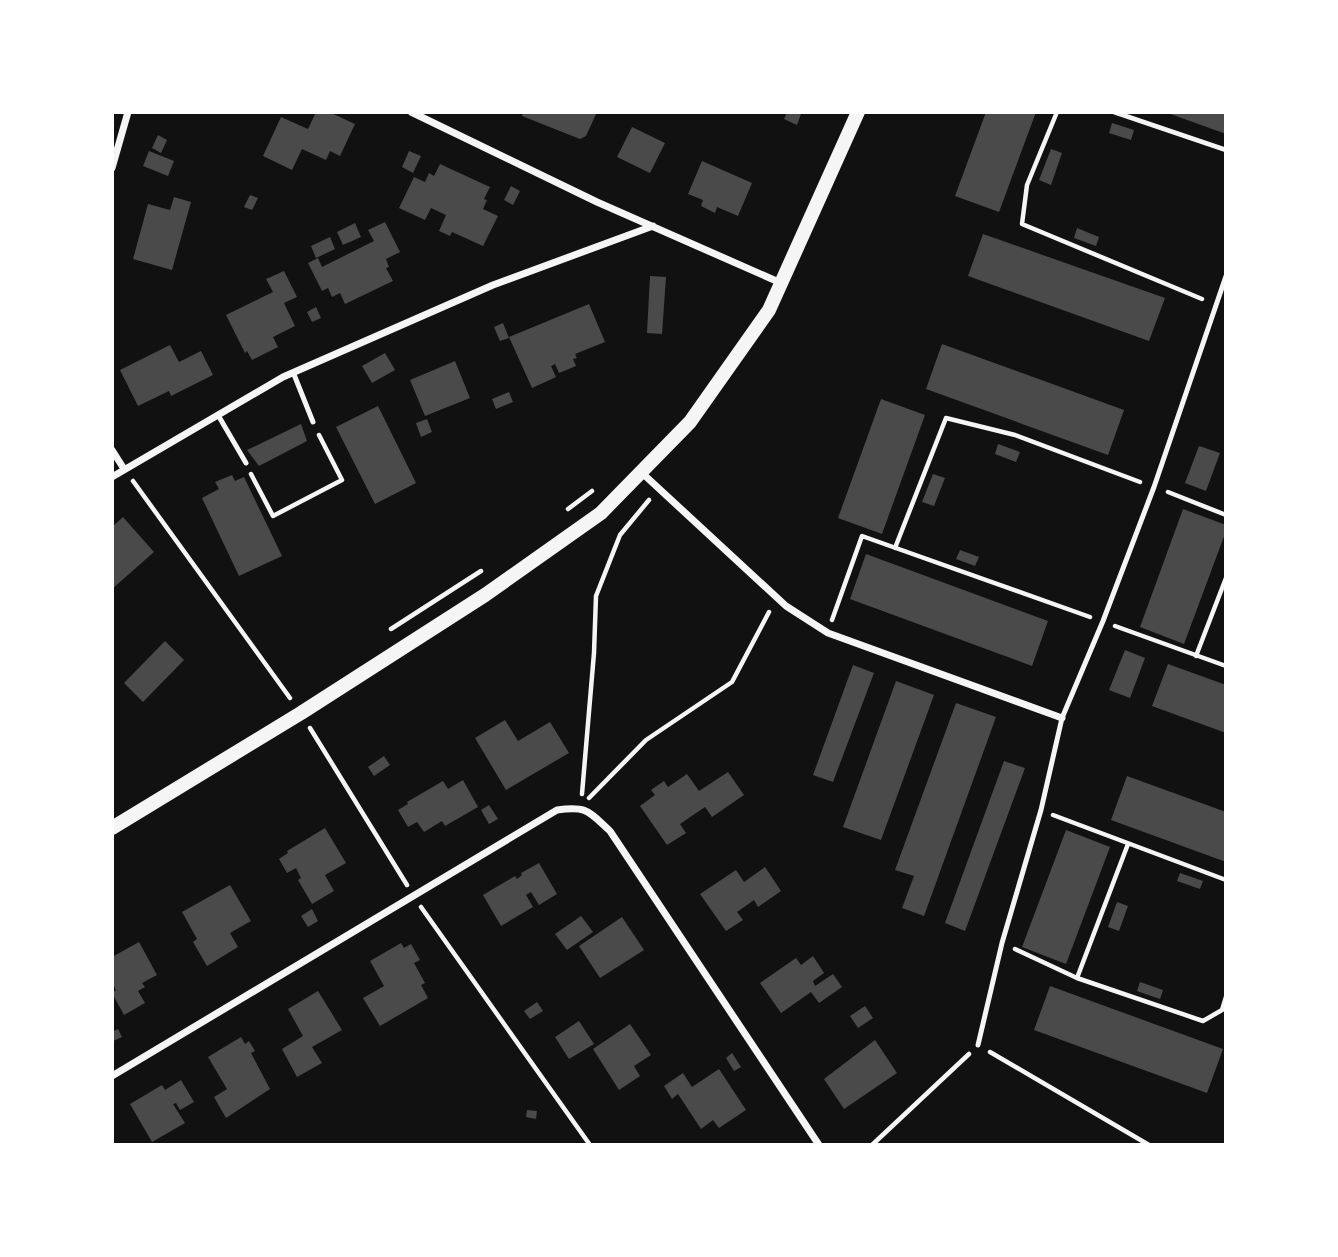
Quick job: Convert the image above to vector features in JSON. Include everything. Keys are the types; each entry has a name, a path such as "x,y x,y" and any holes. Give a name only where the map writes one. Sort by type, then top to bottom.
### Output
{"main road":[{"path":"112,828 302,713 485,595 601,513 690,422 769,310 858,112"}],"street":[{"path":"112,168 128,112"},
{"path":"411,112 781,284"},
{"path":"112,477 293,372 493,285 653,226"},
{"path":"112,450 124,469"},
{"path":"641,472 777,598 828,633 1062,718"},
{"path":"112,1076 557,810 580,807 591,813 610,831 819,1145"}],"lane":[{"path":"978,1045 1002,943 1041,810 1062,718 1103,621 1154,487 1226,276"},
{"path":"293,372 313,422"},
{"path":"218,415 246,463"}],"path":[{"path":"1057,112 1027,185 1022,224 1216,305"},
{"path":"1114,112 1226,150"},
{"path":"895,548 946,418 1015,435 1226,515"},
{"path":"246,463 273,516 342,480 313,422"},
{"path":"124,469 302,713 413,895 590,1145"},
{"path":"559,516 600,485"},
{"path":"580,807 594,653 596,596 620,535 658,488"},
{"path":"828,633 862,536 1226,666"},
{"path":"380,636 484,569"},
{"path":"1196,656 1226,578"},
{"path":"580,807 646,740 732,682 777,598"},
{"path":"276,702 299,688"},
{"path":"1041,810 1226,880"},
{"path":"1077,978 1128,844"},
{"path":"1002,943 1077,978 1203,1021 1222,1010 1226,997"},
{"path":"872,1145 978,1045 1149,1145"}],"building":[{"path":"316,112 329,112 355,124 340,156 330,151 326,160 302,149 292,170 263,156 281,117 308,129"},
{"path":"523,112 597,112 586,136 580,139 522,116"},
{"path":"787,112 801,114 797,125 784,119"},
{"path":"986,112 1036,112 999,212 955,196"},
{"path":"1165,112 1226,112 1226,134"},
{"path":"1112,123 1134,130 1131,140 1109,133"},
{"path":"632,127 665,143 650,173 617,157"},
{"path":"158,135 167,140 161,153 152,148"},
{"path":"1051,149 1062,153 1051,185 1039,180"},
{"path":"149,151 174,161 168,176 143,166"},
{"path":"409,151 421,156 413,173 402,167"},
{"path":"702,161 752,183 738,216 717,207 715,213 701,206 703,200 688,194"},
{"path":"440,164 490,187 483,209 498,216 483,246 452,232 450,236 439,231 446,215 431,208 425,220 399,208 414,177 425,182 429,173 434,176"},
{"path":"511,186 520,191 513,205 504,200"},
{"path":"250,195 258,198 252,210 244,207"},
{"path":"174,197 191,202 172,270 133,259 148,204 170,210"},
{"path":"385,222 400,252 386,259 389,267 386,268 393,281 345,304 340,293 332,297 328,288 322,291 308,263 318,258 322,267 374,241 368,230"},
{"path":"355,223 361,237 343,245 337,232"},
{"path":"1077,228 1099,237 1096,246 1074,238"},
{"path":"983,234 1165,298 1149,341 968,276"},
{"path":"330,237 335,249 316,258 311,246"},
{"path":"284,271 297,297 284,303 295,326 273,337 278,347 252,360 247,351 245,353 226,315 273,292 266,279"},
{"path":"650,276 666,277 662,334 647,333"},
{"path":"589,304 605,342 575,354 577,358 573,359 576,366 559,373 555,364 551,366 556,377 532,388 509,337"},
{"path":"316,307 321,318 312,322 307,312"},
{"path":"503,323 509,338 500,341 494,327"},
{"path":"942,344 1124,410 1108,455 926,389"},
{"path":"170,345 179,362 201,351 213,375 171,396 169,391 138,406 120,370"},
{"path":"385,353 395,370 372,383 362,366"},
{"path":"455,361 470,398 425,416 410,380"},
{"path":"509,392 513,402 496,409 492,399"},
{"path":"881,399 925,415 882,534 838,518"},
{"path":"378,406 416,483 375,504 336,427"},
{"path":"427,419 432,432 421,437 416,423"},
{"path":"301,424 307,441 259,466 247,450"},
{"path":"998,444 1020,452 1016,462 995,454"},
{"path":"1199,446 1220,453 1206,491 1185,483"},
{"path":"933,474 945,478 934,506 922,502"},
{"path":"232,475 235,481 244,477 282,556 239,576 202,498 219,489 215,482"},
{"path":"1183,509 1226,525 1184,644 1140,627"},
{"path":"123,517 154,552 112,589 112,527"},
{"path":"960,550 979,557 975,566 956,559"},
{"path":"866,554 1048,621 1032,666 850,599"},
{"path":"165,641 184,660 143,702 124,683"},
{"path":"1125,650 1145,658 1130,698 1109,690"},
{"path":"1168,664 1226,685 1226,733 1152,706"},
{"path":"853,665 874,673 833,782 813,775"},
{"path":"896,681 934,695 881,840 843,827"},
{"path":"956,703 996,717 924,916 902,908 914,876 895,870"},
{"path":"505,720 518,741 550,722 569,753 506,790 475,738"},
{"path":"384,756 390,765 374,776 368,767"},
{"path":"1004,761 1025,768 965,931 945,923"},
{"path":"728,772 744,795 712,817 705,807 680,824 686,833 667,845 640,806 655,795 651,790 664,781 668,787 687,774 699,791"},
{"path":"1127,776 1226,812 1226,862 1111,820"},
{"path":"463,780 478,807 445,826 442,821 424,832 417,822 408,827 398,810 408,804 407,802 443,781 448,789"},
{"path":"489,805 498,819 489,824 481,810"},
{"path":"325,828 346,863 325,875 334,891 312,904 298,880 301,878 296,868 287,873 279,859 288,853 287,851"},
{"path":"1066,830 1110,847 1066,964 1022,947"},
{"path":"539,863 557,894 539,905 531,892 526,895 533,907 501,926 483,895 515,876 517,879 521,873"},
{"path":"765,867 781,891 758,907 754,900 737,912 743,920 726,931 700,894 736,870 744,882"},
{"path":"1180,873 1203,881 1200,889 1177,881"},
{"path":"230,885 251,921 230,933 238,947 207,966 193,942 197,939 182,912"},
{"path":"1117,902 1128,906 1119,931 1108,927"},
{"path":"312,909 318,921 308,927 301,916"},
{"path":"581,916 593,932 567,950 555,934"},
{"path":"622,917 644,950 600,978 579,946"},
{"path":"139,942 157,975 142,983 145,987 138,991 145,1003 124,1015 112,993 116,990 112,982 112,957"},
{"path":"401,943 404,948 411,944 420,960 414,963 425,983 421,985 428,998 380,1026 363,998 384,986 370,961"},
{"path":"813,956 824,973 813,981 815,986 833,974 842,987 819,1003 811,992 781,1013 760,983 796,958 801,965"},
{"path":"1140,982 1163,990 1160,999 1137,991"},
{"path":"1050,986 1223,1049 1207,1093 1034,1030"},
{"path":"318,991 342,1030 312,1047 322,1063 297,1077 282,1049 303,1036 288,1009"},
{"path":"537,1002 543,1011 530,1019 524,1011"},
{"path":"865,1006 873,1018 858,1028 850,1016"},
{"path":"579,1021 594,1044 569,1059 555,1037"},
{"path":"630,1024 651,1055 634,1066 640,1076 619,1090 593,1049"},
{"path":"118,1029 122,1037 113,1041 112,1032"},
{"path":"241,1037 245,1044 249,1041 255,1051 251,1053 270,1089 226,1118 214,1097 227,1089 208,1057"},
{"path":"875,1040 897,1073 844,1109 824,1079"},
{"path":"732,1053 741,1067 734,1071 726,1058"},
{"path":"719,1069 746,1110 719,1128 713,1120 701,1129 678,1094 672,1099 664,1086 683,1073 692,1087"},
{"path":"181,1080 194,1102 180,1110 176,1103 173,1104 185,1123 152,1142 130,1104 162,1085 165,1090"},
{"path":"527,1110 537,1111 536,1119 526,1117"}]}
